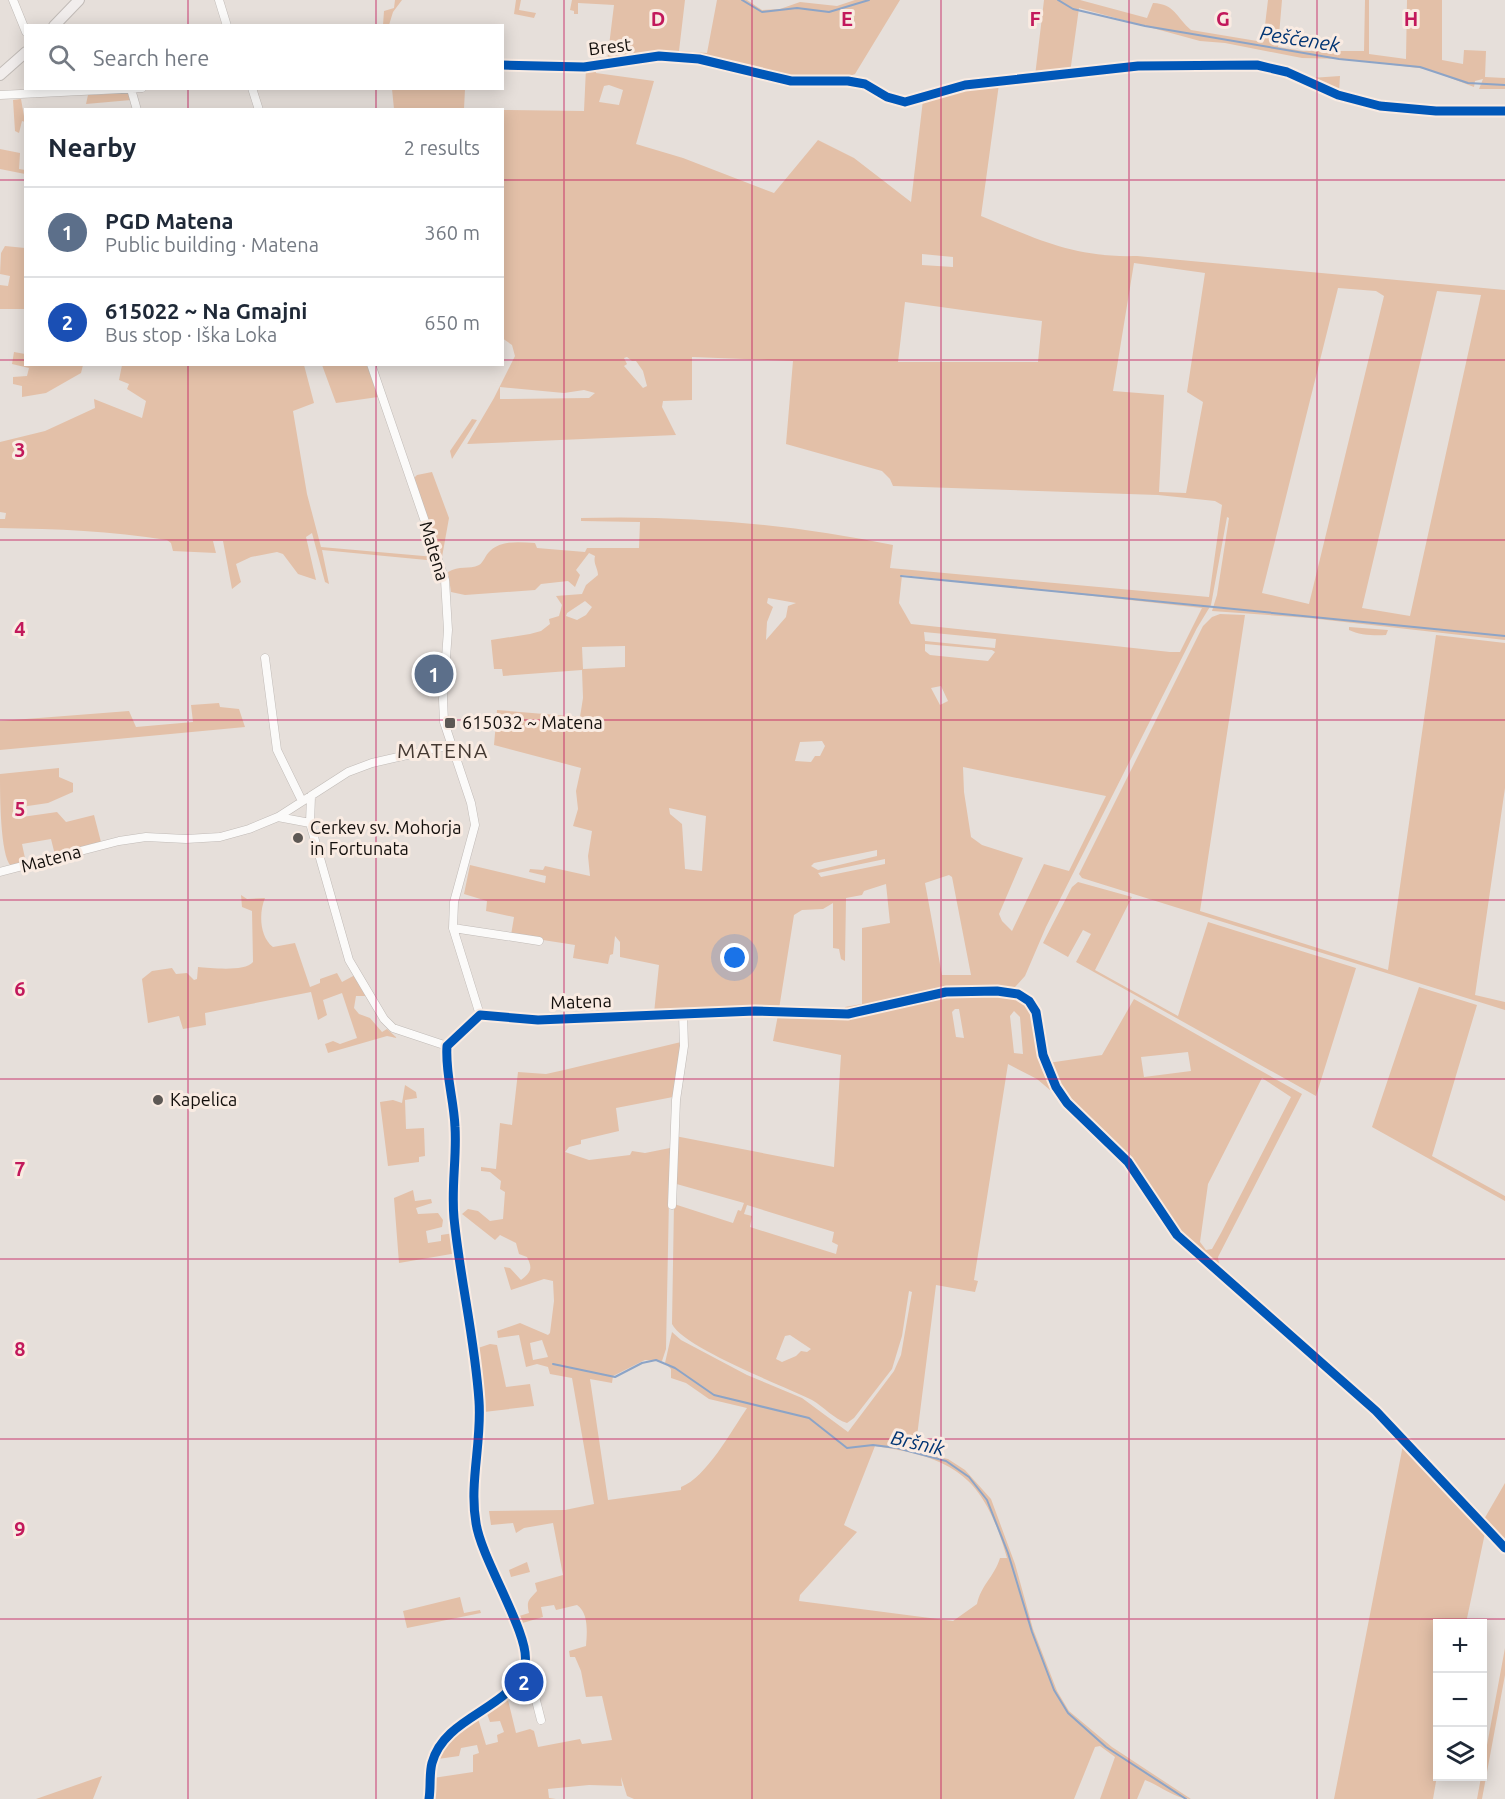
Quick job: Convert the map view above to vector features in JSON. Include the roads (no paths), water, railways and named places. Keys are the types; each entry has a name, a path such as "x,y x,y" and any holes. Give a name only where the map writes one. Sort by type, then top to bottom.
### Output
{"street":[{"path":"13,0 24,27"},
{"path":"56,24 79,0"},
{"path":"219,0 226,24"},
{"path":"0,75 24,54"},
{"name":"Brest","path":"504,65 584,67 659,56 714,62 755,74"},
{"path":"0,94 105,90"},
{"path":"131,90 136,108"},
{"path":"253,90 258,108"},
{"name":"Matena","path":"372,366 445,580 448,630 442,699 444,722 471,803 475,825 454,902 453,928 480,1015 538,1020 754,1011 848,1014 946,993 997,991 1018,994 1029,1001 1036,1012 1042,1054 1056,1087 1067,1103 1128,1162 1177,1235 1376,1411 1505,1548"},
{"path":"265,658 277,750 302,801"},
{"name":"Matena","path":"0,872 119,841 146,837 186,839 220,837 278,817 348,772 372,763 451,745"},
{"path":"311,796 310,823 349,960 371,999 393,1028 447,1046"},
{"name":"Matena","path":"278,817 310,823"},
{"path":"453,928 538,941"},
{"path":"672,1204 676,1100 684,1046 683,1014"},
{"path":"429,1799 432,1763 442,1744 458,1726 507,1693 523,1671 526,1661 521,1638 481,1544 474,1503 479,1402 454,1217 452,1175 455,1130 446,1059 447,1046 480,1015"},
{"path":"523,1671 530,1677 541,1719"}],"waterway":[{"name":"Peščenek","path":"742,0 762,12 797,8 829,12 869,0"},
{"name":"Peščenek","path":"1058,0 1073,9 1145,26 1339,59 1420,67 1468,83 1505,85"},
{"path":"901,576 1505,636"},
{"name":"Bršnik","path":"553,1364 615,1377 642,1363 656,1360 675,1368 714,1395 809,1418 847,1448 873,1445 897,1448 946,1461 969,1477 987,1500 1008,1553 1032,1632 1054,1690 1068,1713 1106,1747 1186,1799"}],"place":[{"name":"PGD Matena","path":"434,674"},
{"name":"615032 ~ Matena","path":"450,723"},
{"name":"Cerkev sv. Mohorja in Fortunata","path":"298,838"},
{"name":"Kapelica","path":"158,1100"},
{"name":"615022 ~ Na Gmajni","path":"524,1682"}],"district":[{"name":"MATENA","path":"443,751"}]}
